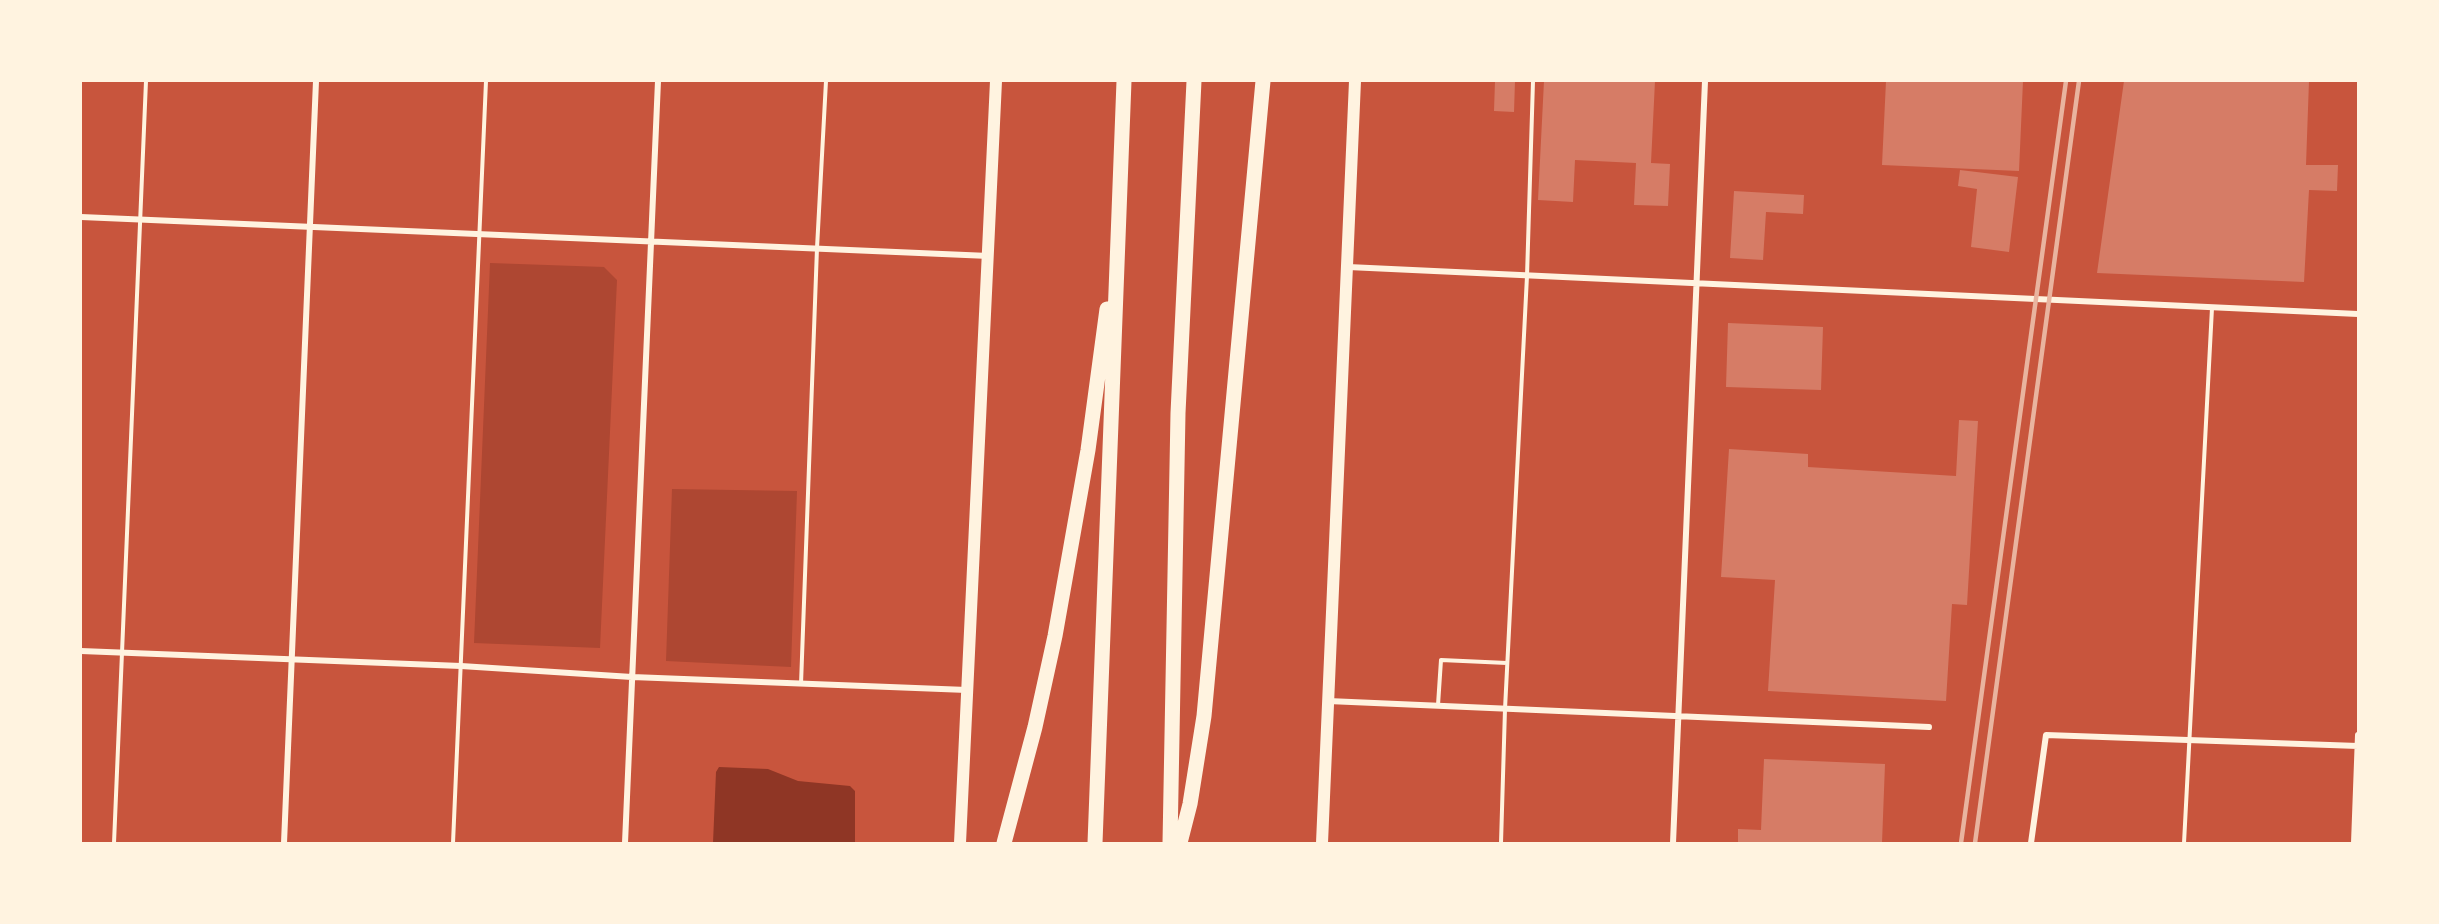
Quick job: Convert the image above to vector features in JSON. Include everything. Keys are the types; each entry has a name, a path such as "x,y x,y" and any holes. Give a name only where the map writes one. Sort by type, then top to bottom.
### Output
{"highway":[{"path":"1095,843 1124,81"},
{"path":"1170,843 1178,413 1194,81"},
{"path":"1180,843 1190,804 1204,716 1263,81"},
{"path":"1004,843 1035,727 1055,636 1088,450 1119,223"}],"main road":[{"path":"960,843 996,81"},
{"path":"1323,843 1355,81"}],"street":[{"path":"284,843 316,81"},
{"path":"625,843 658,81"},
{"path":"1673,843 1705,81"},
{"path":"81,217 989,256"},
{"path":"1348,267 2358,314"},
{"path":"81,651 461,666 801,685 968,690"},
{"path":"1328,701 1929,727"},
{"path":"2031,843 2046,735 2358,746"},
{"path":"2354,843 2358,735"}],"lane":[{"path":"114,843 146,81"},
{"path":"453,843 486,81"},
{"path":"801,685 817,248 826,81"},
{"path":"1501,843 1507,663 1527,276 1533,81"},
{"path":"2184,843 2212,308"},
{"path":"1438,706 1441,660 1507,663"}],"shaded area":[{"path":"490,263 604,267 617,280 600,648 474,643"},
{"path":"672,489 797,491 791,667 666,661"},
{"path":"719,767 768,769 798,781 850,786 855,791 855,843 713,843 716,772"}],"building":[{"path":"1495,81 1515,81 1514,112 1494,111"},
{"path":"1544,81 1655,81 1651,163 1670,164 1668,206 1634,205 1636,163 1575,160 1573,202 1538,200"},
{"path":"1886,81 2023,81 2019,171 1882,165"},
{"path":"2124,81 2309,81 2306,165 2338,165 2337,191 2309,190 2304,282 2097,273"},
{"path":"1960,170 2018,177 2009,252 1971,247 1977,189 1958,186"},
{"path":"1734,191 1804,195 1803,214 1766,212 1763,260 1730,258"},
{"path":"1728,323 1823,327 1821,390 1726,387"},
{"path":"1959,420 1978,421 1967,605 1952,604 1946,701 1768,691 1775,580 1721,577 1729,449 1808,454 1808,467 1956,476"},
{"path":"1764,759 1885,764 1882,843 1738,843 1738,829 1761,830"}],"railway":[{"path":"1961,843 2066,81"},
{"path":"1975,843 2079,81"}]}
